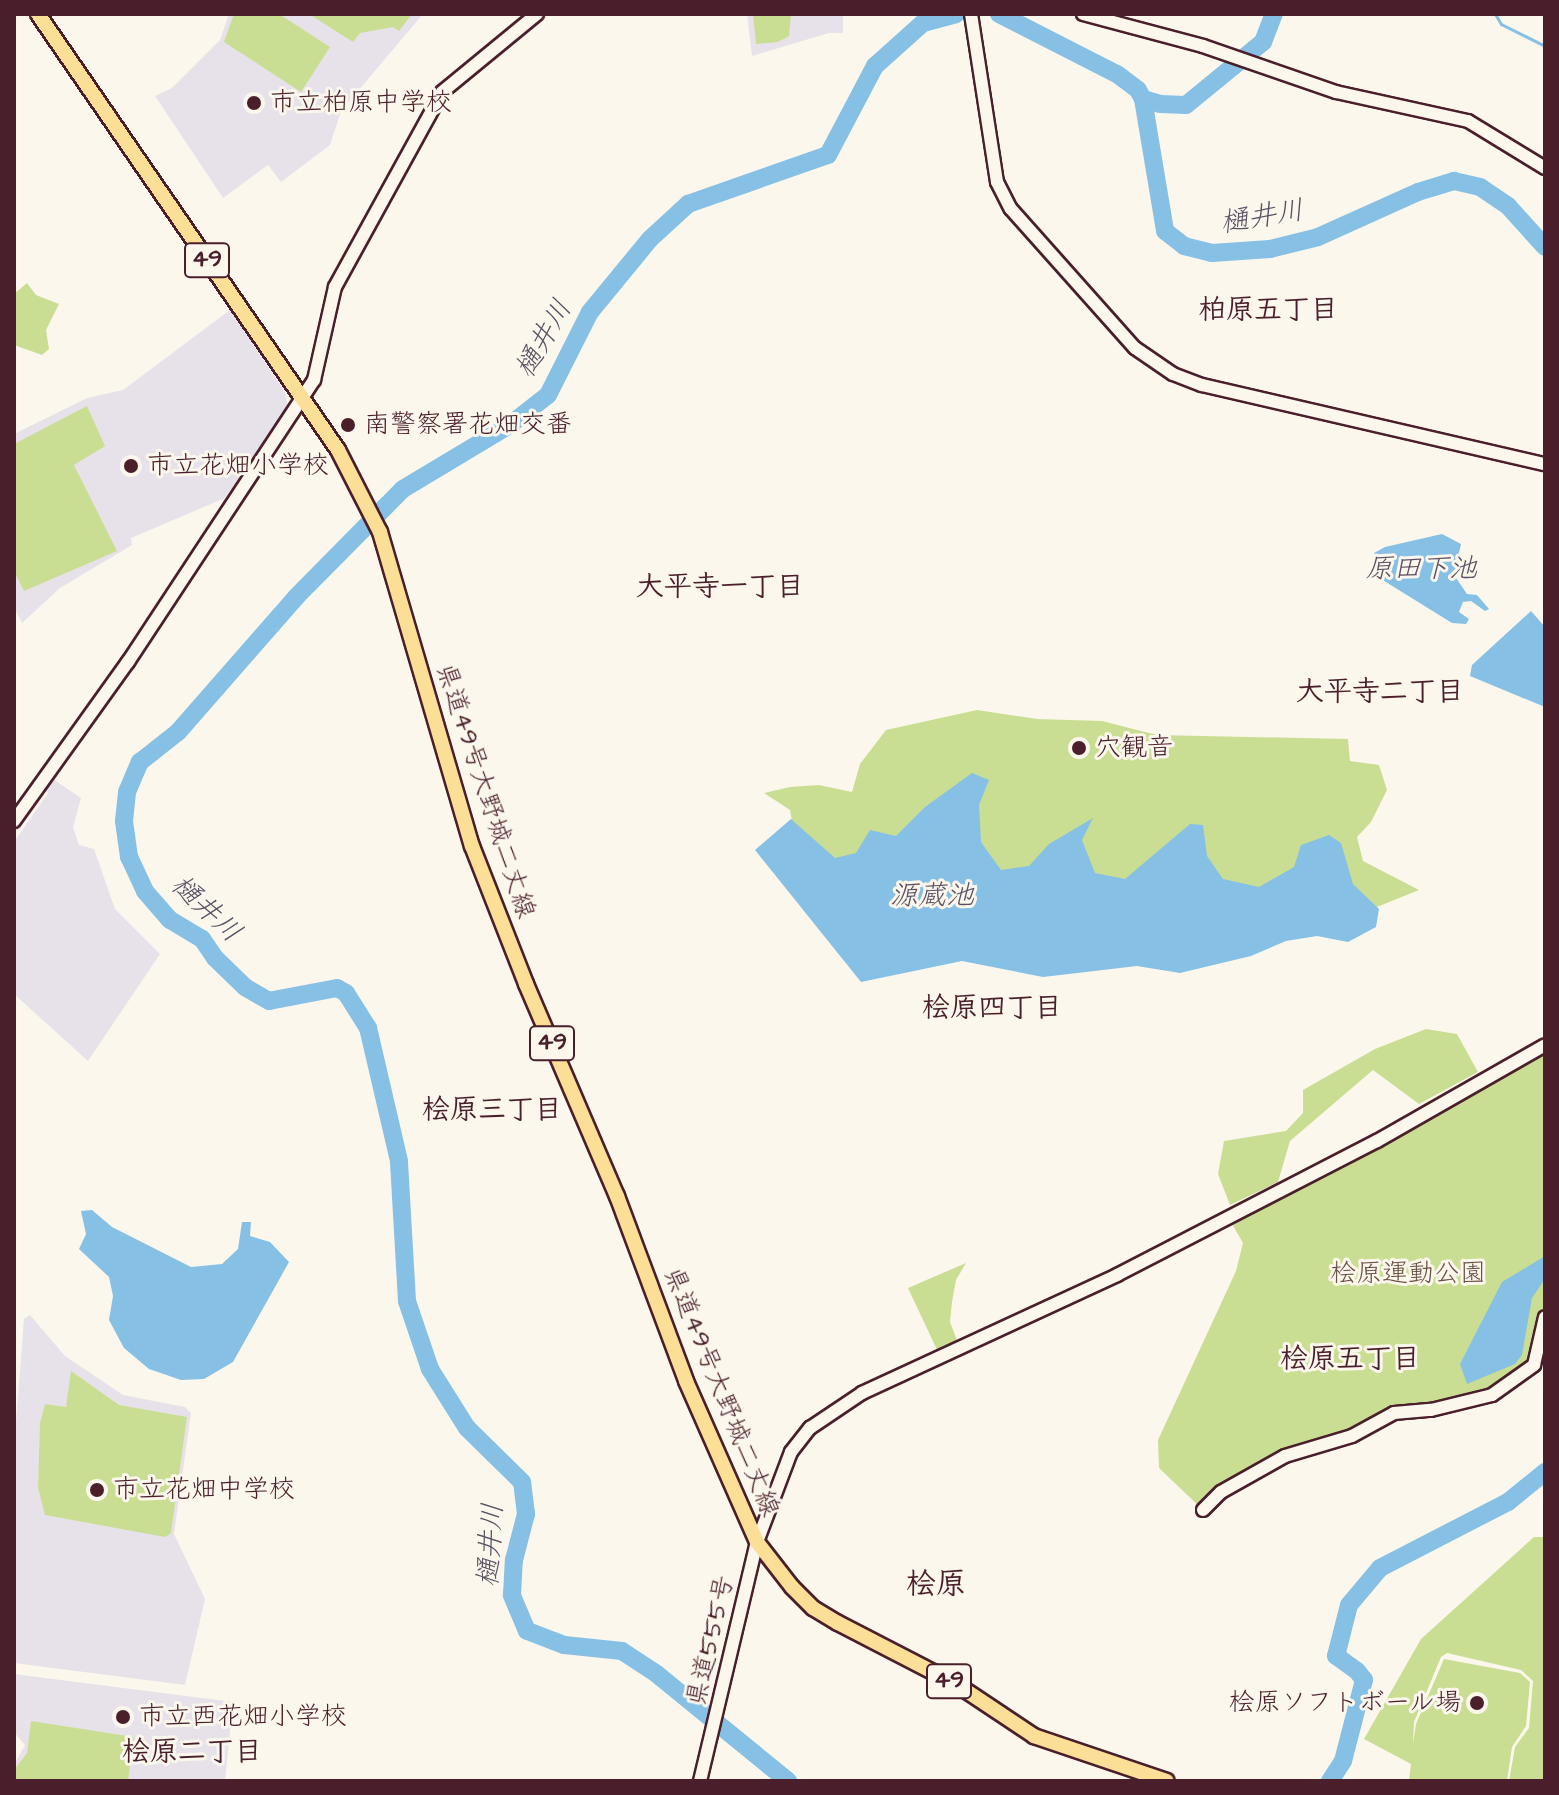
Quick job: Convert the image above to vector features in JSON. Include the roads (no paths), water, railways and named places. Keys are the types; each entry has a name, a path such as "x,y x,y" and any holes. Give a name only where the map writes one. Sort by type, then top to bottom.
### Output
{"main road":[{"name":"県道49号大野城二丈線","path":"38,14 338,450 380,532 472,846 526,984 617,1196 691,1393 757,1542 792,1587 813,1608 838,1623 956,1684 1034,1736 1167,1781"}],"street":[{"path":"14,821 128,662 314,380 335,287 415,136 442,92 537,14"},
{"path":"1083,14 1244,59 1336,92 1468,121 1545,168"},
{"path":"972,18 997,182 1011,209 1135,348 1173,374 1202,385 1545,464"},
{"name":"県道555号","path":"700,1781 757,1542 791,1452 828,1413 862,1393 1117,1275 1377,1141 1545,1045"},
{"path":"1203,1510 1221,1492 1285,1456 1352,1436 1394,1413 1431,1410 1492,1395 1534,1365 1545,1317"}],"water":[{"name":"原田下池","path":"1442,534 1461,544 1454,575 1467,594 1477,595 1489,609 1485,611 1471,601 1463,602 1459,612 1469,619 1466,624 1452,623 1381,579 1374,553 1385,547"},
{"path":"1531,611 1545,627 1545,707 1470,676 1472,665"},
{"name":"源蔵池","path":"972,773 989,780 979,805 981,842 1001,870 1029,866 1049,844 1093,818 1082,840 1095,873 1125,879 1190,824 1203,825 1207,856 1223,879 1259,887 1294,867 1301,845 1329,835 1341,843 1353,884 1379,909 1376,927 1348,942 1317,936 1286,941 1251,956 1180,973 1137,966 1043,977 962,961 861,982 755,850 791,819 835,858 856,853 870,830 896,836 925,807"},
{"path":"92,1210 112,1227 191,1267 222,1264 238,1249 242,1222 251,1222 250,1236 270,1242 289,1262 233,1362 204,1379 181,1380 149,1369 124,1348 109,1320 113,1296 109,1277 79,1249 86,1234 81,1211"},
{"path":"1545,1256 1545,1279 1532,1298 1522,1355 1515,1364 1467,1384 1460,1364 1502,1282"}],"waterway":[{"name":"樋井川","path":"788,1781 657,1674 622,1651 564,1645 527,1631 512,1595 514,1560 526,1514 522,1482 467,1428 430,1369 407,1301 399,1161 368,1028 346,993 337,988 269,1001 245,987 215,958 202,939 170,920 145,891 129,857 124,821 127,792 140,762 178,732 296,597 403,489 511,424 548,395 590,312 650,239 688,204 828,155 875,66 923,23 956,14"},
{"name":"樋井川","path":"999,14 1117,74 1138,90 1143,99 1165,231 1184,246 1212,253 1270,249 1318,237 1418,192 1454,181 1480,187 1508,206 1545,247"},
{"path":"1143,99 1160,104 1186,105 1263,42 1274,14"},
{"path":"1495,14 1501,24 1545,46"},
{"path":"1330,1781 1343,1761 1364,1680 1336,1656 1349,1605 1380,1568 1508,1502 1545,1472"}],"place":[{"name":"市立柏原中学校","path":"254,103"},
{"name":"南警察署花畑交番","path":"348,425"},
{"name":"市立花畑小学校","path":"131,466"},
{"name":"穴観音","path":"1079,748"},
{"name":"市立花畑中学校","path":"97,1490"},
{"name":"桧原ソフトボール場","path":"1477,1703"},
{"name":"市立西花畑小学校","path":"123,1717"}],"district":[{"name":"柏原五丁目","path":"1268,310"},
{"name":"大平寺一丁目","path":"720,587"},
{"name":"大平寺二丁目","path":"1380,692"},
{"name":"桧原四丁目","path":"992,1008"},
{"name":"桧原三丁目","path":"492,1110"},
{"name":"桧原五丁目","path":"1350,1359"},
{"name":"桧原","path":"936,1584"},
{"name":"桧原二丁目","path":"192,1752"}],"park label":[{"name":"桧原運動公園","path":"1408,1274"}]}
